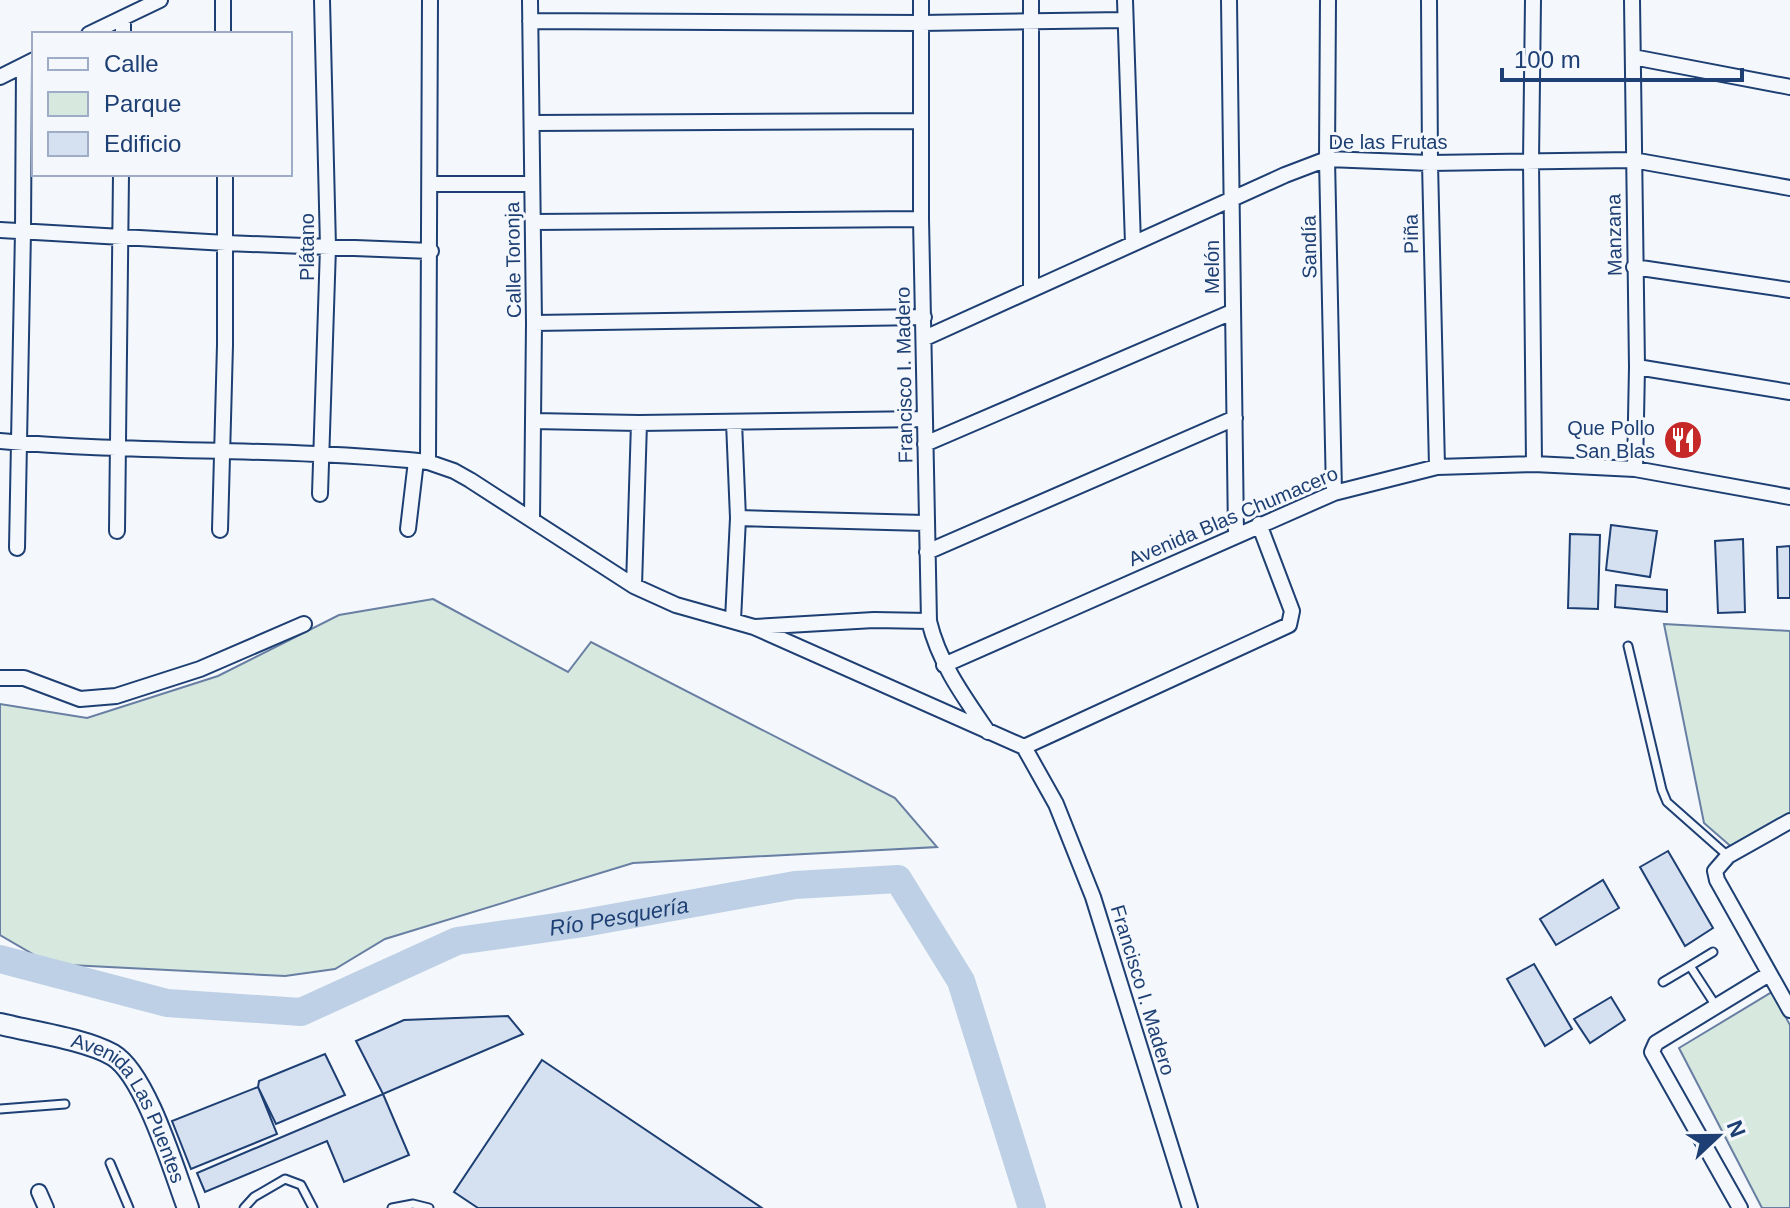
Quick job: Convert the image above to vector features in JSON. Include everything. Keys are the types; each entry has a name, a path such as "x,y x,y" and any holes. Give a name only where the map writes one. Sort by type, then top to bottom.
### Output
{"street":[{"path":"93,32 160,0"},
{"path":"223,0 223,32"},
{"name":"Plátano","path":"320,494 328,247 322,0"},
{"path":"408,529 422,461 431,251 430,0"},
{"name":"Calle Toronja","path":"530,0 534,323 532,519"},
{"name":"Francisco I. Madero","path":"921,0 921,219 929,621 944,665 989,732"},
{"path":"1031,0 1031,289"},
{"path":"1125,0 1133,244"},
{"name":"Melón","path":"1229,0 1236,534"},
{"name":"Sandía","path":"1328,0 1327,159 1334,493"},
{"name":"Piña","path":"1429,0 1437,467"},
{"path":"1533,0 1534,464"},
{"name":"Manzana","path":"1632,0 1637,367 1635,469"},
{"path":"123,18 123,32"},
{"path":"530,21 921,23 1125,20"},
{"path":"1633,57 1790,87"},
{"path":"0,77 29,62 17,548"},
{"path":"532,123 921,121"},
{"name":"De las Frutas","path":"925,338 1327,159 1430,163 1633,160 1790,188"},
{"path":"117,531 121,176"},
{"path":"220,530 225,176"},
{"path":"431,184 532,184"},
{"path":"533,222 921,219"},
{"path":"0,230 431,251"},
{"path":"1634,267 1790,290"},
{"path":"925,444 1232,312"},
{"path":"534,323 924,317"},
{"path":"1637,367 1790,392"},
{"path":"927,552 1235,418"},
{"path":"533,421 639,423 925,419"},
{"path":"733,620 738,518 734,422"},
{"path":"634,586 639,423"},
{"path":"0,441 222,452 323,453 422,461 454,471 634,586 676,605 754,627 1024,747 1289,625 1292,611 1259,524"},
{"name":"Avenida Blas Chumacero","path":"944,665 1334,493 1437,467 1534,464 1635,469 1790,497"},
{"path":"738,518 925,523"},
{"path":"754,627 874,620 929,621"},
{"path":"0,678 24,678 80,699 116,696 200,669 304,624"},
{"name":"Francisco I. Madero","path":"1024,747 1056,804 1093,897 1190,1208"},
{"path":"1790,821 1728,856 1715,871 1717,880 1790,1010"},
{"path":"1740,1208 1652,1052 1656,1043 1769,974"},
{"name":"Avenida Las Puentes","path":"0,1024 94,1047 124,1064 145,1097 188,1208"},
{"path":"39,1192 46,1208"}],"lane":[{"path":"1628,646 1667,802 1728,856"},
{"path":"1663,982 1713,952"},
{"path":"1690,966 1716,1006"},
{"path":"0,1109 65,1104"},
{"path":"110,1163 129,1208"},
{"path":"244,1208 254,1197 285,1179 301,1185 313,1208"},
{"path":"392,1208 413,1204 429,1208"}],"green space":[{"path":"433,599 568,672 591,642 895,798 937,847 633,863 385,939 335,969 285,976 50,964 0,935 0,704 87,718 218,676 339,615"},
{"path":"1664,624 1790,631 1790,815 1735,850 1704,823"},
{"path":"1772,992 1790,1025 1790,1208 1762,1208 1679,1048"}],"building":[{"path":"1611,525 1657,531 1650,577 1606,570"},
{"path":"1570,534 1600,535 1598,609 1568,608"},
{"path":"1743,539 1745,612 1718,613 1715,541"},
{"path":"1790,546 1790,598 1778,598 1777,547"},
{"path":"1616,585 1667,590 1667,612 1615,607"},
{"path":"1668,851 1713,928 1685,946 1640,867"},
{"path":"1603,880 1619,908 1556,945 1540,919"},
{"path":"1534,964 1572,1029 1545,1046 1507,979"},
{"path":"1611,997 1625,1020 1590,1043 1574,1019"},
{"path":"508,1016 523,1034 383,1094 356,1041 404,1020"},
{"path":"325,1054 345,1095 276,1124 258,1087 259,1081"},
{"path":"542,1060 762,1208 478,1208 454,1192"},
{"path":"258,1087 277,1134 191,1169 172,1121"},
{"path":"383,1094 409,1155 344,1182 327,1141 205,1192 197,1173"}],"waterway":[{"name":"Río Pesquería","path":"0,959 167,1003 301,1012 457,941 584,923 795,885 898,879 961,981 1032,1208"}],"place":[{"name":"Que Pollo San Blas","path":"1683,440"}]}
